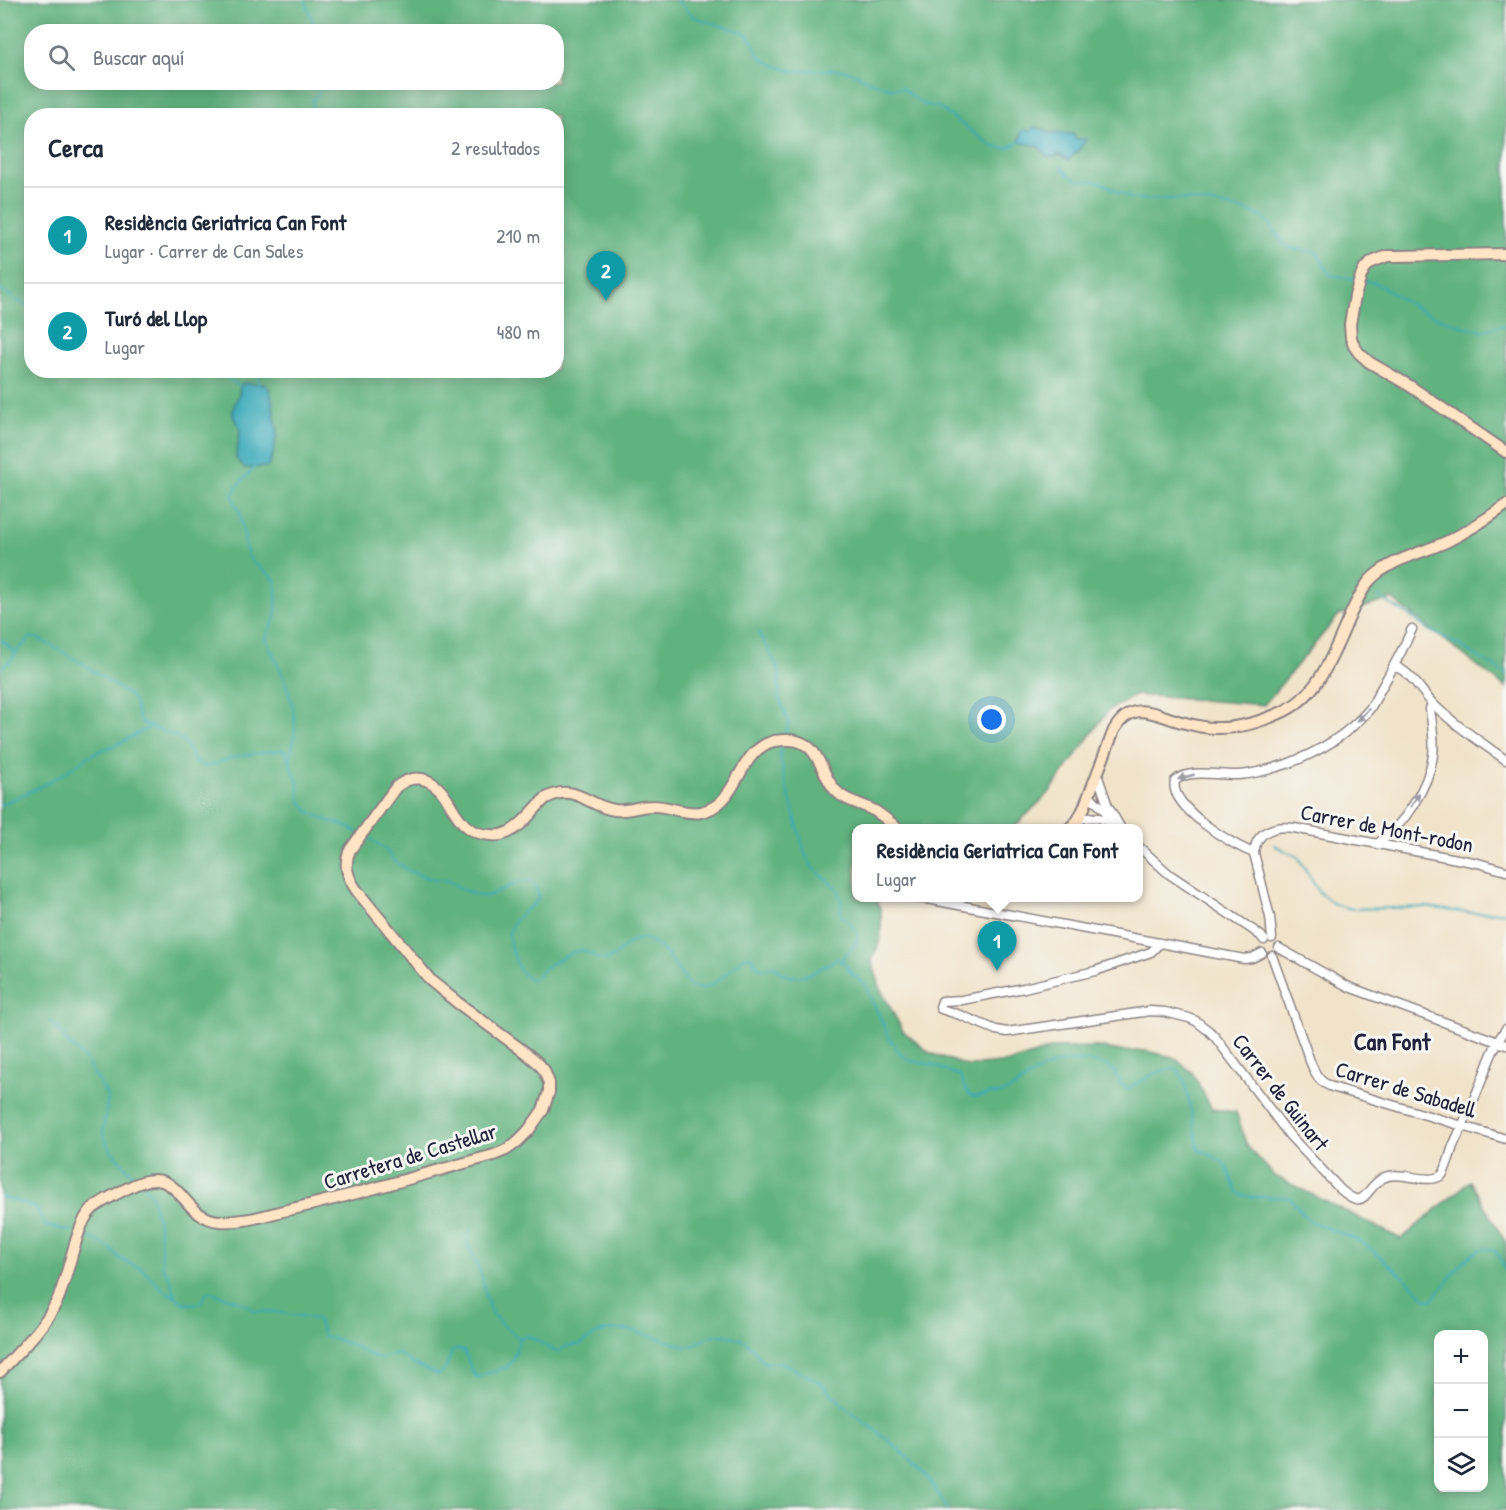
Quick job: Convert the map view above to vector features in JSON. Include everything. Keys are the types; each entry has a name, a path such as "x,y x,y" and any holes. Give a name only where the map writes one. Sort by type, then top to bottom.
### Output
{"street":[{"path":"1506,254 1395,256 1372,262 1361,276 1351,314 1350,331 1354,345 1369,362 1410,386 1506,452"},
{"path":"1074,824 1090,796 1114,730 1120,720 1130,713 1149,711 1193,725 1224,728 1265,719 1291,708 1308,694 1318,681 1361,594 1374,576 1393,564 1449,541 1506,505"},
{"path":"1280,948 1278,953 1266,956 1260,947 1268,939 1270,917 1254,853 1191,813 1176,791 1175,781 1181,776 1190,774 1250,774 1317,752 1338,738 1368,710 1395,666 1412,629"},
{"path":"1395,666 1412,678 1432,703 1478,741 1506,760"},
{"path":"1377,844 1409,811 1428,774 1433,753 1430,709 1432,703"},
{"name":"Carretera de Castellar","path":"0,1372 54,1308 64,1285 84,1219 93,1208 133,1185 159,1180 172,1185 199,1214 206,1218 238,1221 324,1202 500,1152 516,1143 543,1110 549,1092 549,1083 544,1070 526,1053 431,981 352,884 347,869 347,856 350,850 396,787 406,780 416,778 434,784 442,791 466,826 477,832 494,836 511,832 546,798 564,792 580,795 616,810 653,806 697,813 714,807 722,801 746,762 762,746 774,742 796,740 814,752 829,782 841,795 874,811 892,824"},
{"path":"1097,774 1108,806 1119,824"},
{"path":"1090,796 1117,824"},
{"path":"1074,824 1086,818 1099,818 1115,824"},
{"name":"Carrer de Mont-rodon","path":"1254,853 1256,842 1262,834 1279,827 1294,828 1478,863 1506,871"},
{"path":"1143,851 1169,874 1261,936 1279,943 1280,948 1319,971 1349,987 1502,1043"},
{"path":"943,902 1244,959 1262,953"},
{"name":"Carrer de Guinart","path":"1160,943 1151,952 1095,971 1024,988 962,1000 946,1000 942,1001 940,1007 996,1030 1007,1032 1150,1011 1177,1014 1196,1021 1215,1037 1290,1136 1340,1189 1356,1199 1363,1197 1385,1177 1429,1179 1443,1175 1462,1125 1502,1043 1506,1029"},
{"name":"Carrer de Sabadell","path":"1272,956 1318,1079 1332,1087 1506,1139"}],"green space":[{"path":"0,0 1506,0 1506,688 1392,599 1339,615 1264,705 1136,695 1108,711 1049,793 1017,824 852,824 852,902 877,902 881,912 881,938 872,961 881,990 903,1031 930,1053 968,1066 1011,1062 1053,1048 1098,1047 1121,1051 1147,1051 1173,1057 1192,1072 1212,1109 1236,1112 1247,1146 1275,1176 1401,1239 1470,1181 1506,1243 1506,1510 0,1510"}],"water":[{"path":"1035,127 1050,133 1073,134 1076,139 1087,139 1069,160 1058,154 1056,157 1048,157 1036,146 1019,142 1022,131 1025,129 1030,131"},
{"path":"241,384 265,384 270,390 277,435 268,467 245,468 236,457 240,429 233,409"}],"waterway":[{"path":"305,0 313,24"},
{"path":"677,0 693,16 745,33 751,38 759,56 777,66 795,71 847,71 882,86 903,88 923,104 938,107 992,146 1007,148 1021,141"},
{"path":"312,108 313,100 319,90"},
{"path":"1061,167 1072,178 1102,183 1131,198 1190,200 1256,214 1266,220 1289,247 1317,252 1330,275 1358,279"},
{"path":"1363,281 1375,283 1429,314 1465,327 1482,331 1506,325"},
{"path":"0,289 24,303"},
{"path":"228,378 241,387"},
{"path":"258,385 259,378"},
{"path":"256,466 236,487 233,495 240,513 248,556 252,562 275,579 276,610 267,641 289,692 295,722 290,761"},
{"path":"1379,597 1428,630 1457,644 1506,674"},
{"path":"758,632 779,672 779,698 789,723 785,735"},
{"path":"0,641 3,641 14,652 30,638 38,638 82,663 130,696 139,719 144,724 180,738 194,760 200,765 207,767 234,757 285,751 298,783 300,801 311,813 359,833"},
{"path":"0,668 6,665 17,652"},
{"path":"0,805 38,788 92,754 149,728"},
{"path":"783,744 780,753 783,773 805,854 813,868 838,889 841,916 856,932 856,941 841,961 865,985 887,1033 903,1056 911,1061 933,1065 960,1076 967,1092 976,1097 1004,1093 1043,1069 1070,1062 1079,1061 1108,1066 1121,1083 1129,1088 1160,1071 1177,1070 1182,1075 1186,1087 1199,1150 1224,1163 1238,1193 1254,1197 1290,1198 1309,1221 1369,1247 1429,1300 1433,1299 1454,1272 1479,1250 1494,1250 1506,1272"},
{"path":"364,835 384,848 397,863 409,871 433,880 448,881 479,896 487,896 519,882 533,882 538,893 537,900 515,920 509,937 519,969 526,977 533,980 548,965 577,951 582,950 605,960 637,939 655,943 669,957 686,982 694,988 710,986 747,956 753,958 759,967 774,966 785,975 792,976 812,973 836,959 841,961"},
{"path":"1274,845 1298,857 1319,892 1334,904 1352,909 1428,907 1474,913 1506,912"},
{"path":"49,1020 84,1058 108,1097 104,1137 110,1149 137,1180"},
{"path":"144,1186 151,1194 159,1227 163,1268 171,1280 175,1296"},
{"path":"0,1197 37,1209 45,1226 75,1232"},
{"path":"471,1229 467,1237 468,1245 482,1276 491,1312 501,1324 519,1338"},
{"path":"81,1234 111,1249 120,1259 142,1269 164,1291 184,1303 201,1303 207,1292 210,1292 240,1302 254,1311 276,1312 316,1319 326,1337 347,1343 379,1359 399,1354 413,1364 439,1375 446,1368 451,1353 458,1349 464,1351 477,1377 507,1367 513,1360 519,1338 527,1336 557,1352 567,1346 581,1344 598,1333 613,1330 629,1330 688,1347 713,1336 738,1338 749,1344 765,1363 781,1362 821,1383 848,1410 887,1439 920,1469 948,1510"}],"place":[{"name":"Turó del Llop","path":"606,301"},
{"name":"Residència Geriatrica Can Font","path":"997,971"}],"district":[{"name":"Can Font","path":"1392,1041"}]}
